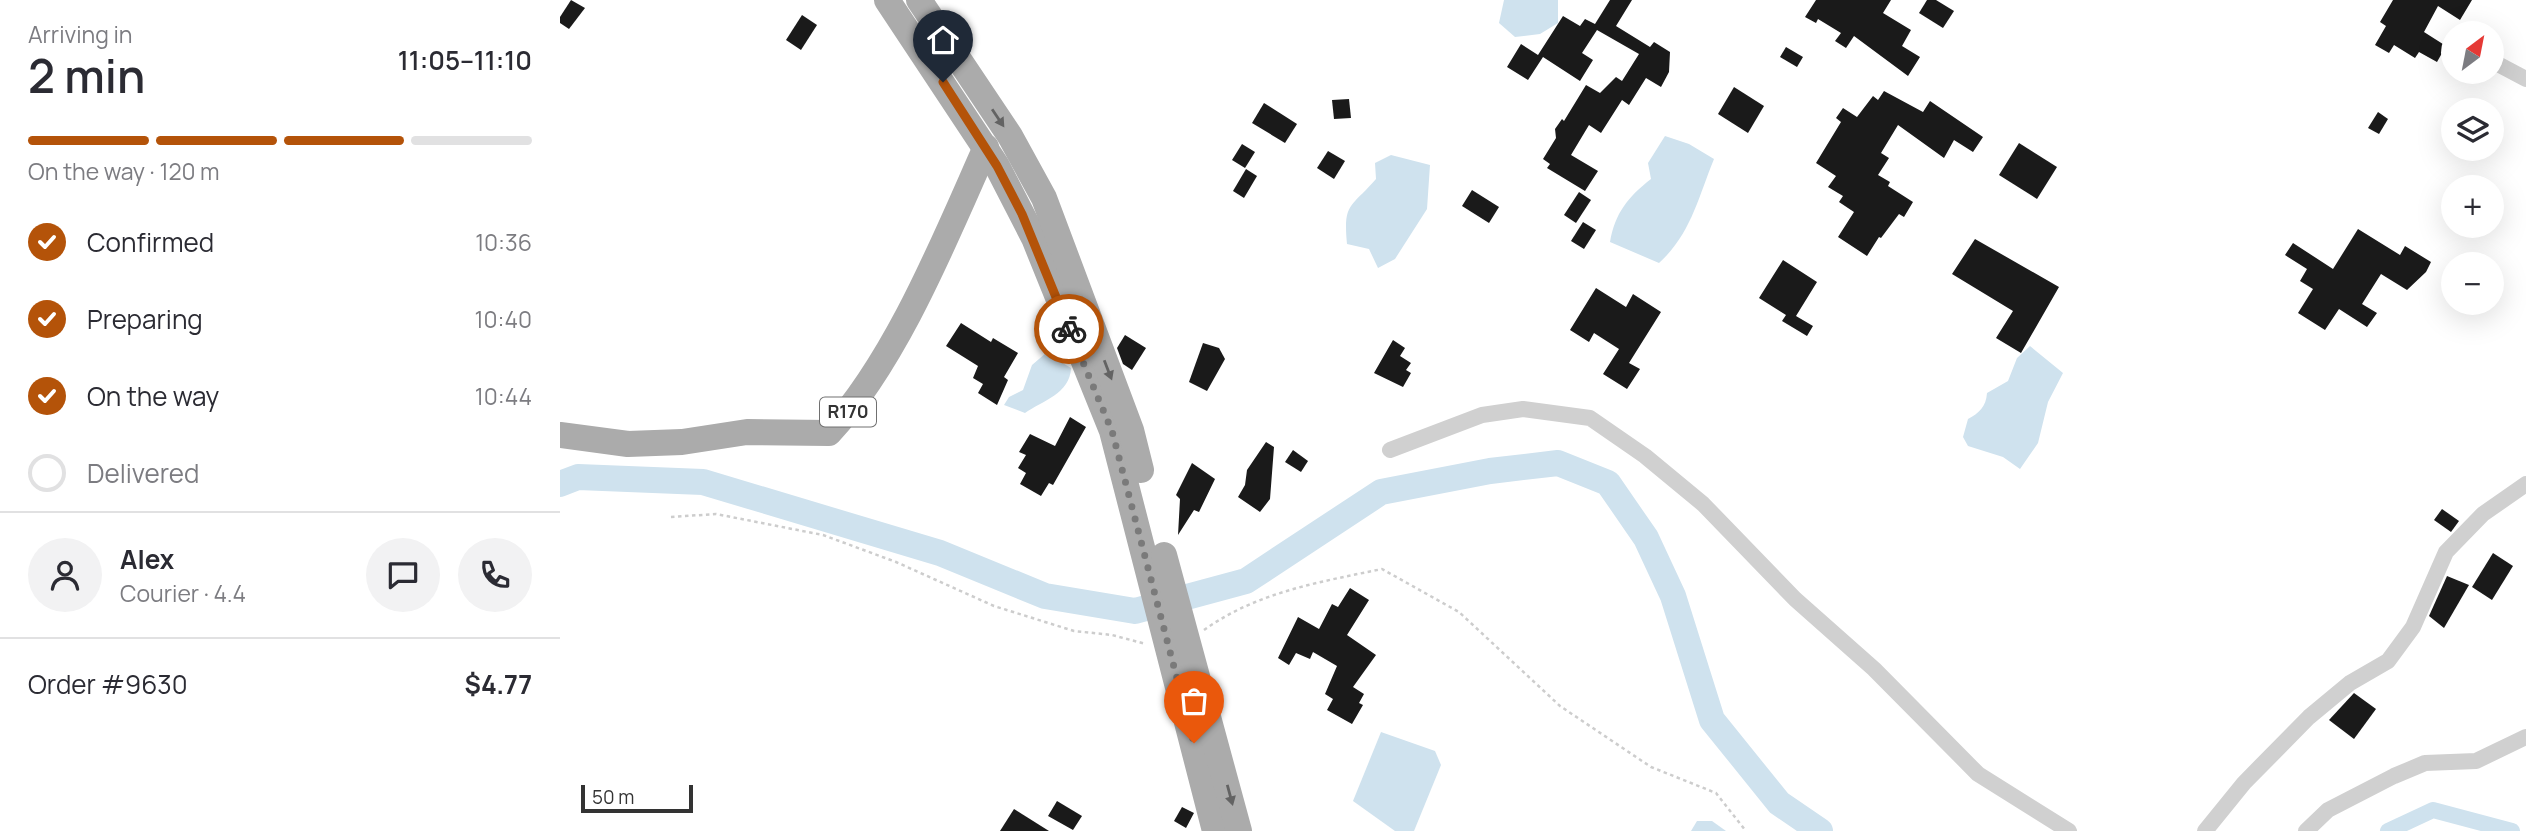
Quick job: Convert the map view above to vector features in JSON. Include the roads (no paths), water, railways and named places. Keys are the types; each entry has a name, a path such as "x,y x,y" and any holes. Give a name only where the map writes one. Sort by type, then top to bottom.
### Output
{"main road":[{"path":"887,0 986,147 1034,238 1112,431 1149,532"},
{"path":"919,0 1010,136 1044,198 1130,430 1149,532 1176,639 1215,831"},
{"name":"R170","path":"560,435 628,444 682,442 747,432 829,433 872,380 944,240 986,147"},
{"path":"1176,639 1238,831"}],"street":[{"path":"2504,67 2526,79"},
{"path":"1390,450 1482,415 1523,409 1590,418 1645,456 1703,504 1795,599 1874,668 1978,774 2069,831"},
{"path":"2205,831 2244,783 2309,717 2350,683 2388,661 2413,627 2446,552 2483,514 2526,484"},
{"path":"2306,831 2328,810 2394,776 2425,763 2476,761 2526,737"}],"water":[{"path":"1504,0 1558,0 1558,23 1540,34 1515,37 1499,23"},
{"path":"1665,136 1689,144 1714,159 1686,228 1659,263 1610,242 1615,222 1624,206 1651,179 1648,163"},
{"path":"1391,155 1430,165 1427,209 1395,259 1378,268 1369,249 1347,244 1346,220 1355,201 1376,179 1375,163"},
{"path":"2030,346 2063,373 2048,402 2038,443 2020,469 2003,457 1968,446 1963,437 1968,419 1981,409 1987,393 2008,381 2017,358"},
{"path":"1046,353 1071,368 1066,384 1054,396 1025,413 1004,405 1009,397 1023,390 1032,365"},
{"path":"1381,732 1435,751 1441,765 1414,831 1395,831 1353,801"},
{"path":"1697,821 1712,821 1726,831 1691,831"}],"waterway":[{"path":"560,484 578,477 703,482 940,553 1045,596 1135,611 1246,581 1381,492 1490,471 1558,463 1608,483 1646,538 1673,596 1712,720 1779,803 1820,831"},
{"path":"2388,831 2433,810 2512,831"}]}
